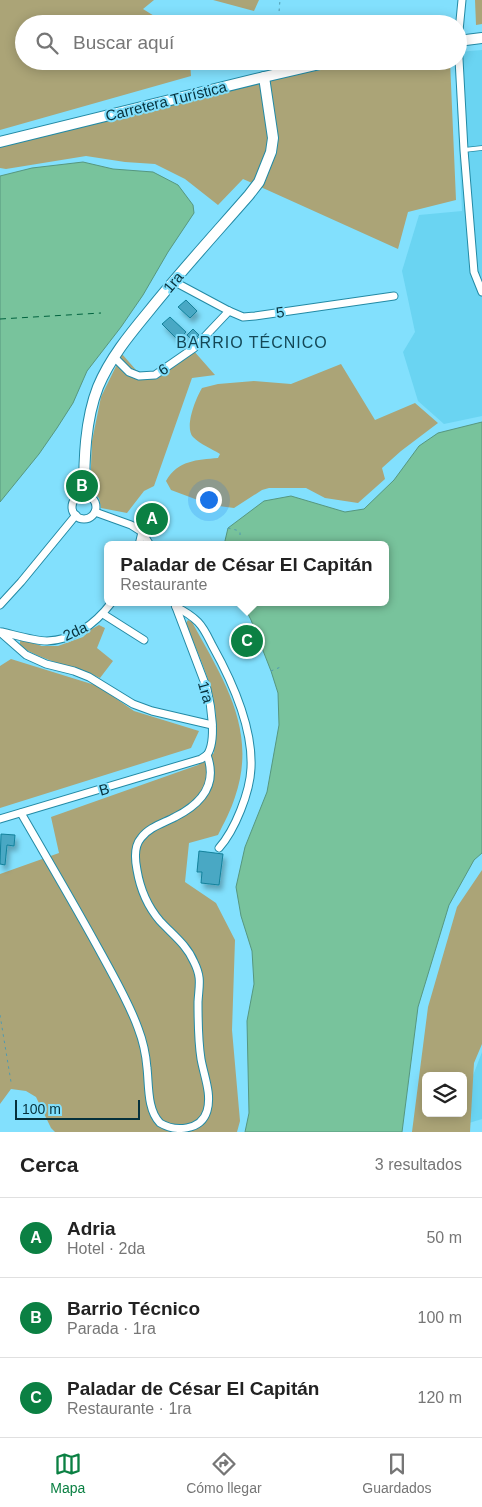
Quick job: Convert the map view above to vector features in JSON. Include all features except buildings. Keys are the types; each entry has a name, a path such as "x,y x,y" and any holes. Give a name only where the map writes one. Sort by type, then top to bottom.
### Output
{"street":[{"path":"461,15 462,0"},
{"path":"467,40 482,38"},
{"name":"Carretera Turística","path":"0,142 294,70"},
{"path":"460,70 474,272 482,292"},
{"name":"1ra","path":"0,605 22,582 76,515 72,507 73,503 80,496 84,496 84,466 92,405 99,386 114,357 174,281 259,182 271,152 273,138 264,77"},
{"name":"5","path":"174,281 229,311 243,316 256,316 394,296"},
{"name":"6","path":"114,357 129,372 138,376 155,375 194,348 229,311"},
{"path":"76,515 84,519 92,516 95,512 95,503 89,496 84,496"},
{"path":"95,512 131,525 142,532 148,541"},
{"path":"140,541 142,532"},
{"name":"2da","path":"0,632 46,641 63,639 76,634 92,624 109,606"},
{"name":"1ra","path":"21,813 86,926 135,1020 143,1045 149,1096 160,1123 172,1130 185,1131 196,1126 204,1118 208,1102 199,1039 199,975 188,951 150,908 140,881 135,856 140,839 158,825 176,817 198,802 205,792 210,779 211,766 207,755 211,746 212,716 207,689 175,606"},
{"path":"176,606 200,623 208,637 230,682 248,735 251,754 248,786 234,826 227,839 219,848"},
{"path":"103,614 144,640"},
{"path":"0,632 26,655 46,664 89,677 133,704 152,711 212,725"},
{"name":"B","path":"0,819 201,759 207,755"}],"lane":[{"path":"464,150 482,148"}],"path":[{"path":"279,15 280,0"},
{"path":"228,528 240,531 240,535"},
{"path":"271,671 283,666"},
{"path":"0,1015 11,1082"}],"shaded area":[{"path":"0,0 154,0 143,9 153,15 15,15 15,70 191,70 191,76 0,130"},
{"path":"213,0 259,0 254,11"},
{"path":"475,0 482,0 482,24 476,25"},
{"path":"482,50 482,416 444,424 418,401 403,352 415,332 402,271 419,215 462,211 455,70 467,70 467,51"},
{"path":"321,70 450,70 456,200 408,212 398,249 243,179 218,205 185,179 155,164 86,156 6,169 0,168 0,148 3,146 281,77"},
{"path":"83,162 113,169 153,172 178,185 193,205 194,213 143,295 87,371 73,403 57,428 39,454 0,502 0,176 32,168"},
{"path":"193,350 215,375 192,378 154,486 144,491 127,513 101,508 99,498 90,490 92,441 101,397 122,354 136,370 157,379"},
{"path":"341,364 375,420 415,403 438,423 382,468 385,479 358,503 325,498 306,488 269,488 262,490 234,508 211,505 171,490 166,481 176,469 189,462 218,458 220,454 199,442 193,437 191,432 190,420 192,412 202,388 218,384 254,381 291,384"},
{"path":"482,422 482,853 474,860 449,905 418,1007 402,1132 245,1132 249,1113 247,1021 254,984 252,951 241,916 236,887 245,847 267,792 279,725 278,693 244,606 389,606 389,541 225,541 228,528 264,501 291,496 345,512 364,509 394,480 419,446 438,433"},
{"path":"188,620 192,622 215,664 234,706 240,727 242,749 241,773 235,797 218,835 189,843 185,882 216,903 235,940 232,1030 240,1121 237,1132 55,1132 51,1128 36,1097 26,1091 11,1089 0,1104 0,874 59,853 51,817 198,765 214,753 216,721 213,696 186,623"},
{"path":"99,625 105,628 97,648 113,661 100,678 39,656 20,646 21,639 42,646 58,646 83,637"},
{"path":"11,659 98,686 134,711 199,731 191,748 0,808 0,666"},
{"path":"482,870 482,1044 474,1063 470,1132 412,1132 428,1007 457,907"},
{"path":"482,1052 482,1119 469,1123 467,1091"}],"ferry route":[{"path":"0,319 101,313"}],"place":[{"name":"Barrio Técnico","path":"82,486"},
{"name":"Adria","path":"152,519"},
{"name":"Paladar de César El Capitán","path":"247,641"}],"district":[{"name":"BARRIO TÉCNICO","path":"252,342"}]}
